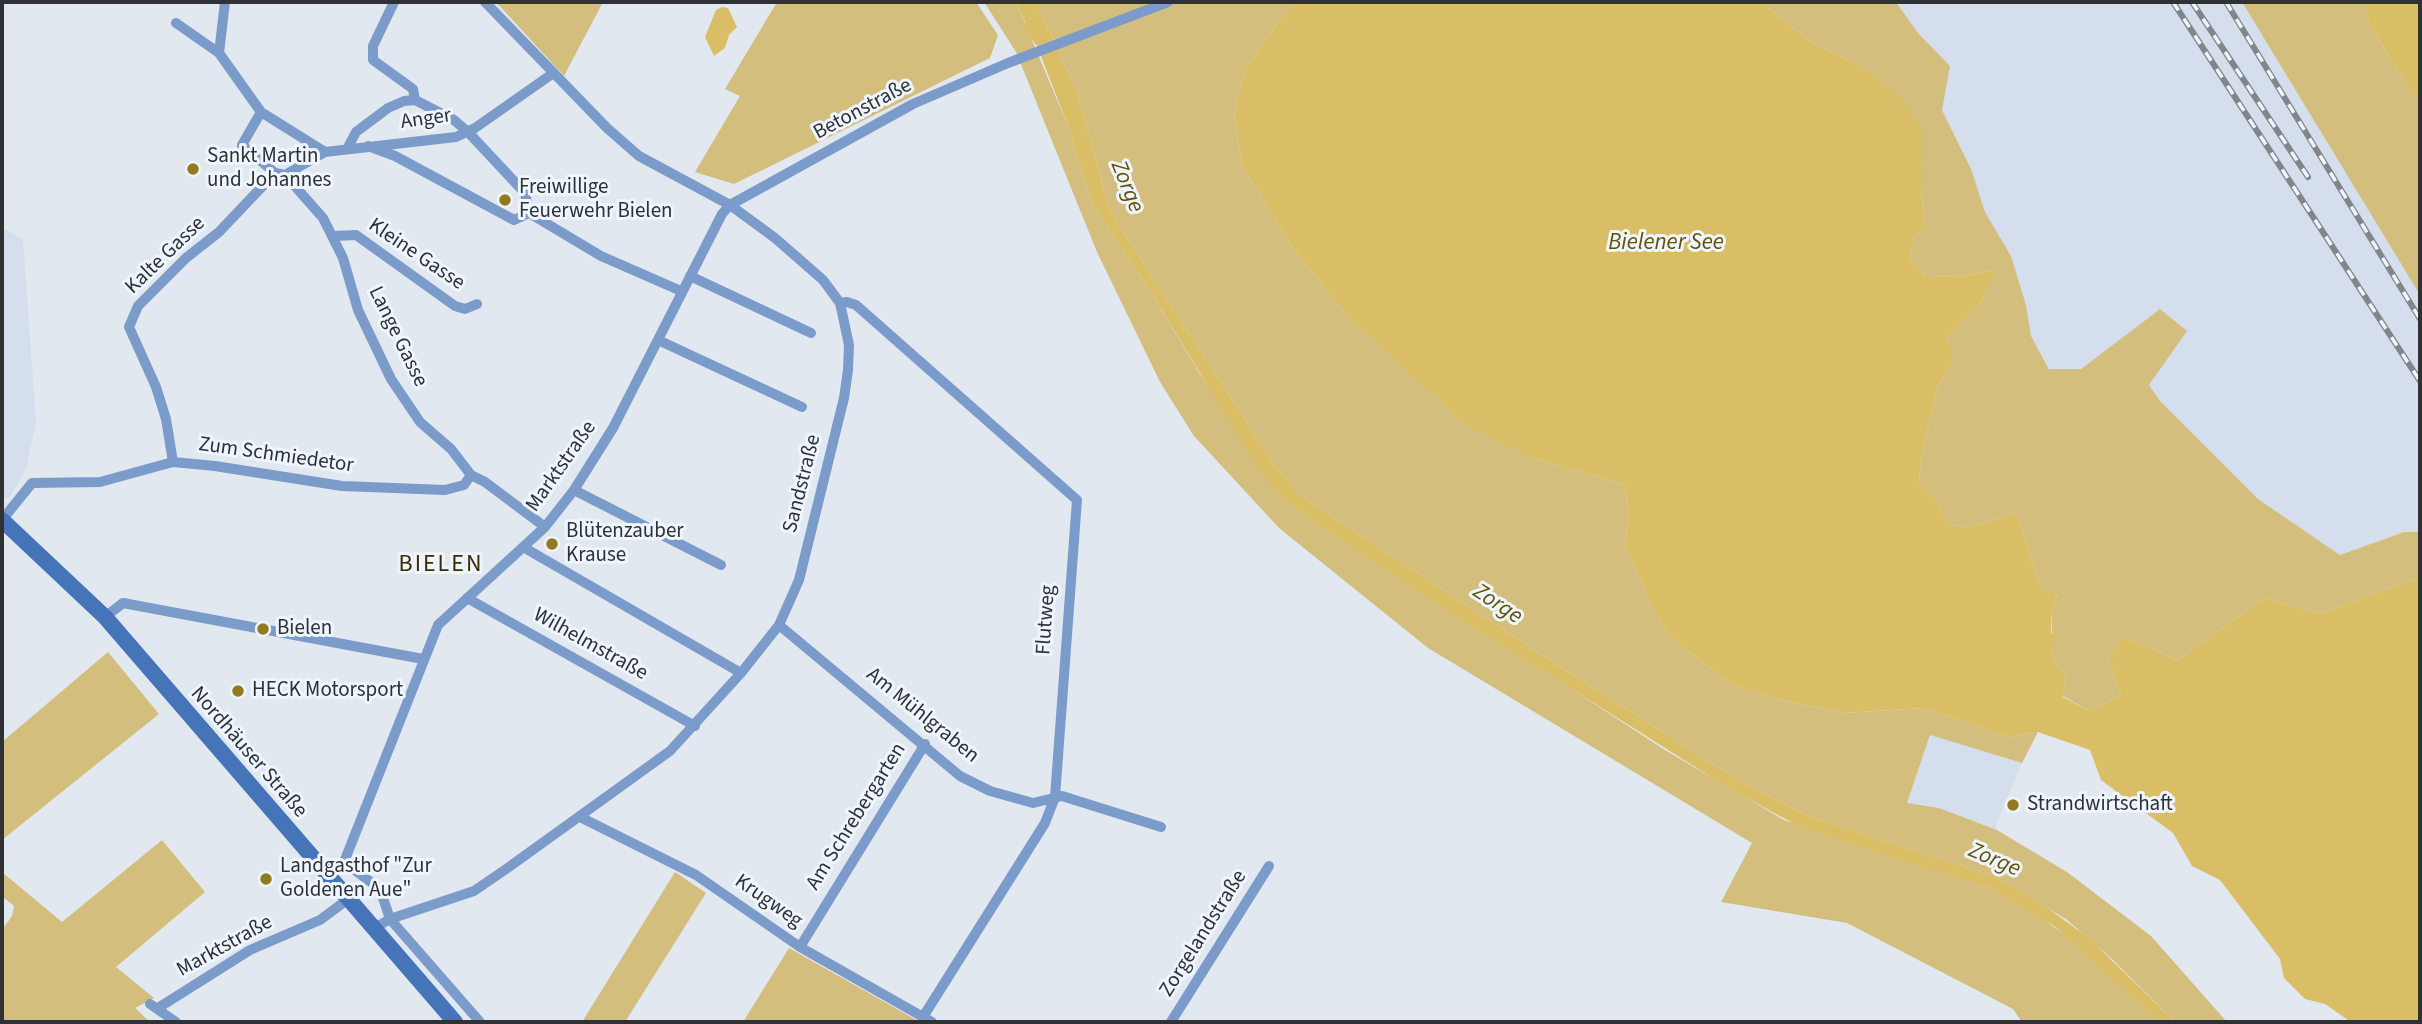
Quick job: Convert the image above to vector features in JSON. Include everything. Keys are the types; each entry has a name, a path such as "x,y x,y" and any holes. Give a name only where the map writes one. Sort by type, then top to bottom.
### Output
{"main road":[{"name":"Nordhäuser Straße","path":"2,520 105,617 346,900 455,1022"}],"street":[{"path":"219,53 226,2"},
{"path":"394,2 373,46 373,60 413,89 415,100"},
{"name":"Sandstraße","path":"373,929 390,919 474,891 670,751 695,726 779,625 799,580 844,398 849,345 840,303 823,280 730,205 639,156 552,74 485,2"},
{"name":"Betonstraße","path":"730,205 913,103 1020,58 1168,2"},
{"path":"176,23 219,53 261,112 325,152"},
{"path":"347,149 356,132 388,108 404,101 415,100 454,120 468,132 552,74"},
{"name":"Lange Gasse","path":"261,112 250,126 242,145 280,174 323,218 344,258 358,310 391,379 421,422 451,449 471,475 485,482 545,527"},
{"name":"Anger","path":"325,152 444,139 468,132 525,193 529,214 601,256 681,291"},
{"name":"Anger","path":"368,146 395,156 514,220 529,214"},
{"name":"Kalte Gasse","path":"173,462 166,419 156,387 129,327 138,306 186,258 219,232 280,174 325,152"},
{"name":"Marktstraße","path":"328,879 344,863 438,625 545,527 595,460 681,291 722,214 730,205"},
{"name":"Kleine Gasse","path":"334,236 356,236 455,306 465,309 477,304"},
{"path":"690,276 811,333"},
{"name":"Flutweg","path":"840,303 856,305 1077,500 1055,797 1045,823 928,1019"},
{"path":"658,340 802,407"},
{"name":"Zum Schmiedetor","path":"2,520 32,483 100,482 173,462 342,486 445,490 464,485 471,475"},
{"path":"574,490 721,565"},
{"path":"523,547 741,673"},
{"name":"Wilhelmstraße","path":"467,598 695,726"},
{"path":"105,617 123,603 423,659"},
{"name":"Am Mühlgraben","path":"779,625 925,744 960,776 990,791 1033,803 1055,797 1071,798 1161,827"},
{"name":"Am Schrebergarten","path":"800,947 925,744"},
{"name":"Krugweg","path":"580,817 696,875 800,947 928,1019"},
{"path":"344,863 380,889 390,919 480,1022"},
{"name":"Zorgelandstraße","path":"1171,1022 1269,866"},
{"name":"Marktstraße","path":"176,1022 154,1006 250,950 320,920 346,900"}],"shaded area":[{"path":"496,2 603,2 564,76"},
{"path":"777,2 976,2 998,35 990,58 734,184 695,172 740,96 725,89"},
{"path":"984,2 1016,2 1068,126 1092,203 1200,374 1290,505 1665,750 1784,820 1989,888 2036,914 2081,947 2159,1022 2022,1022 2013,1009 1847,923 1721,902 1752,843 1428,648 1279,528 1194,436 1160,382 1097,252 1016,52"},
{"path":"1036,2 1304,2 1287,10 1245,70 1234,114 1242,166 1293,248 1344,312 1530,457 1625,485 1629,516 1625,545 1653,609 1669,636 1732,685 1772,698 1843,713 1923,708 2008,737 2038,732 2022,763 1930,735 1907,803 1939,808 1997,830 2067,872 2151,936 2227,1022 2175,1022 2111,958 2066,919 1993,876 1806,815 1735,778 1554,663 1299,494 1277,469 1116,221 1107,201 1078,94"},
{"path":"1760,2 1896,2 1918,33 1950,66 1942,110 1971,169 1985,212 2011,256 2026,305 2031,336 2049,369 2081,369 2160,309 2187,331 2149,385 2160,401 2258,499 2340,555 2404,532 2420,532 2420,577 2320,614 2265,598 2177,660 2125,637 2108,656 2121,695 2089,711 2063,696 2066,676 2054,662 2052,647 2052,606 2057,595 2039,585 2017,514 1968,527 1949,525 1937,502 1919,483 1921,459 1937,388 1950,367 1946,339 1982,301 1995,269 1962,277 1926,276 1909,258 1914,238 1924,227 1921,186 1853,62 1817,46"},
{"path":"1896,2 2242,2 2420,295 2420,532 2404,532 2340,555 2258,499 2160,401 2149,385 2186,331 2160,309 2081,369 2050,369 2031,336 2026,305 2011,256 1985,212 1971,169 1942,110 1949,66 1918,33"},
{"path":"2242,2 2364,2 2369,24 2420,106 2420,295"},
{"path":"2,228 23,239 36,422 26,468 10,497 2,499"},
{"path":"108,652 159,714 2,840 2,742"},
{"path":"1930,735 2022,763 1996,825 1997,830 1939,808 1907,803"},
{"path":"162,840 205,892 116,967 154,998 135,1008 150,1022 2,1022 2,930 12,916 14,906 2,896 2,872 62,922"},
{"path":"675,872 706,893 625,1022 582,1022"},
{"path":"789,948 920,1022 743,1022"}],"water":[{"path":"1016,2 1036,2 1078,94 1107,201 1116,221 1277,469 1299,494 1554,663 1735,778 1806,815 1993,876 2042,904 2089,938 2175,1022 2159,1022 2054,926 1989,888 1802,828 1730,789 1440,606 1290,505 1270,484 1253,460 1145,283 1092,203 1068,126 1037,46 1021,26 1025,22"},
{"name":"Bielener See","path":"1304,2 1760,2 1817,46 1853,62 1895,91 1922,129 1921,186 1924,227 1914,238 1909,258 1926,276 1962,277 1996,269 1982,301 1946,339 1952,348 1950,367 1937,388 1921,459 1919,483 1937,502 1949,525 1968,527 2017,514 2039,585 2057,594 2052,607 2051,633 2058,637 2052,647 2054,662 2066,676 2063,697 2089,711 2121,695 2108,656 2125,637 2177,660 2265,598 2320,614 2420,577 2420,1022 2351,1022 2325,1004 2305,999 2284,978 2280,959 2220,880 2192,866 2173,833 2101,780 2090,750 2038,732 2008,737 1923,708 1843,713 1772,698 1732,685 1669,636 1653,609 1625,545 1629,516 1625,485 1530,457 1467,426 1344,312 1293,248 1242,166 1234,114 1245,70 1287,10"},
{"path":"2364,2 2420,2 2420,106 2369,24"},
{"path":"728,8 737,27 729,35 725,48 714,56 705,37 716,10"}],"railway":[{"path":"2173,2 2420,381"},
{"path":"2192,2 2308,177"},
{"path":"2226,2 2420,319"}],"place":[{"name":"Sankt Martin und Johannes","path":"193,169"},
{"name":"Freiwillige Feuerwehr Bielen","path":"505,200"},
{"name":"Blütenzauber Krause","path":"552,544"},
{"name":"Bielen","path":"263,629"},
{"name":"HECK Motorsport","path":"238,691"},
{"name":"Strandwirtschaft","path":"2013,805"},
{"name":"Landgasthof \"Zur Goldenen Aue\"","path":"266,879"}],"district":[{"name":"BIELEN","path":"441,566"}],"water label":[{"name":"Zorge","path":"1126,187"},
{"name":"Zorge","path":"1497,605"},
{"name":"Zorge","path":"1994,861"}]}
